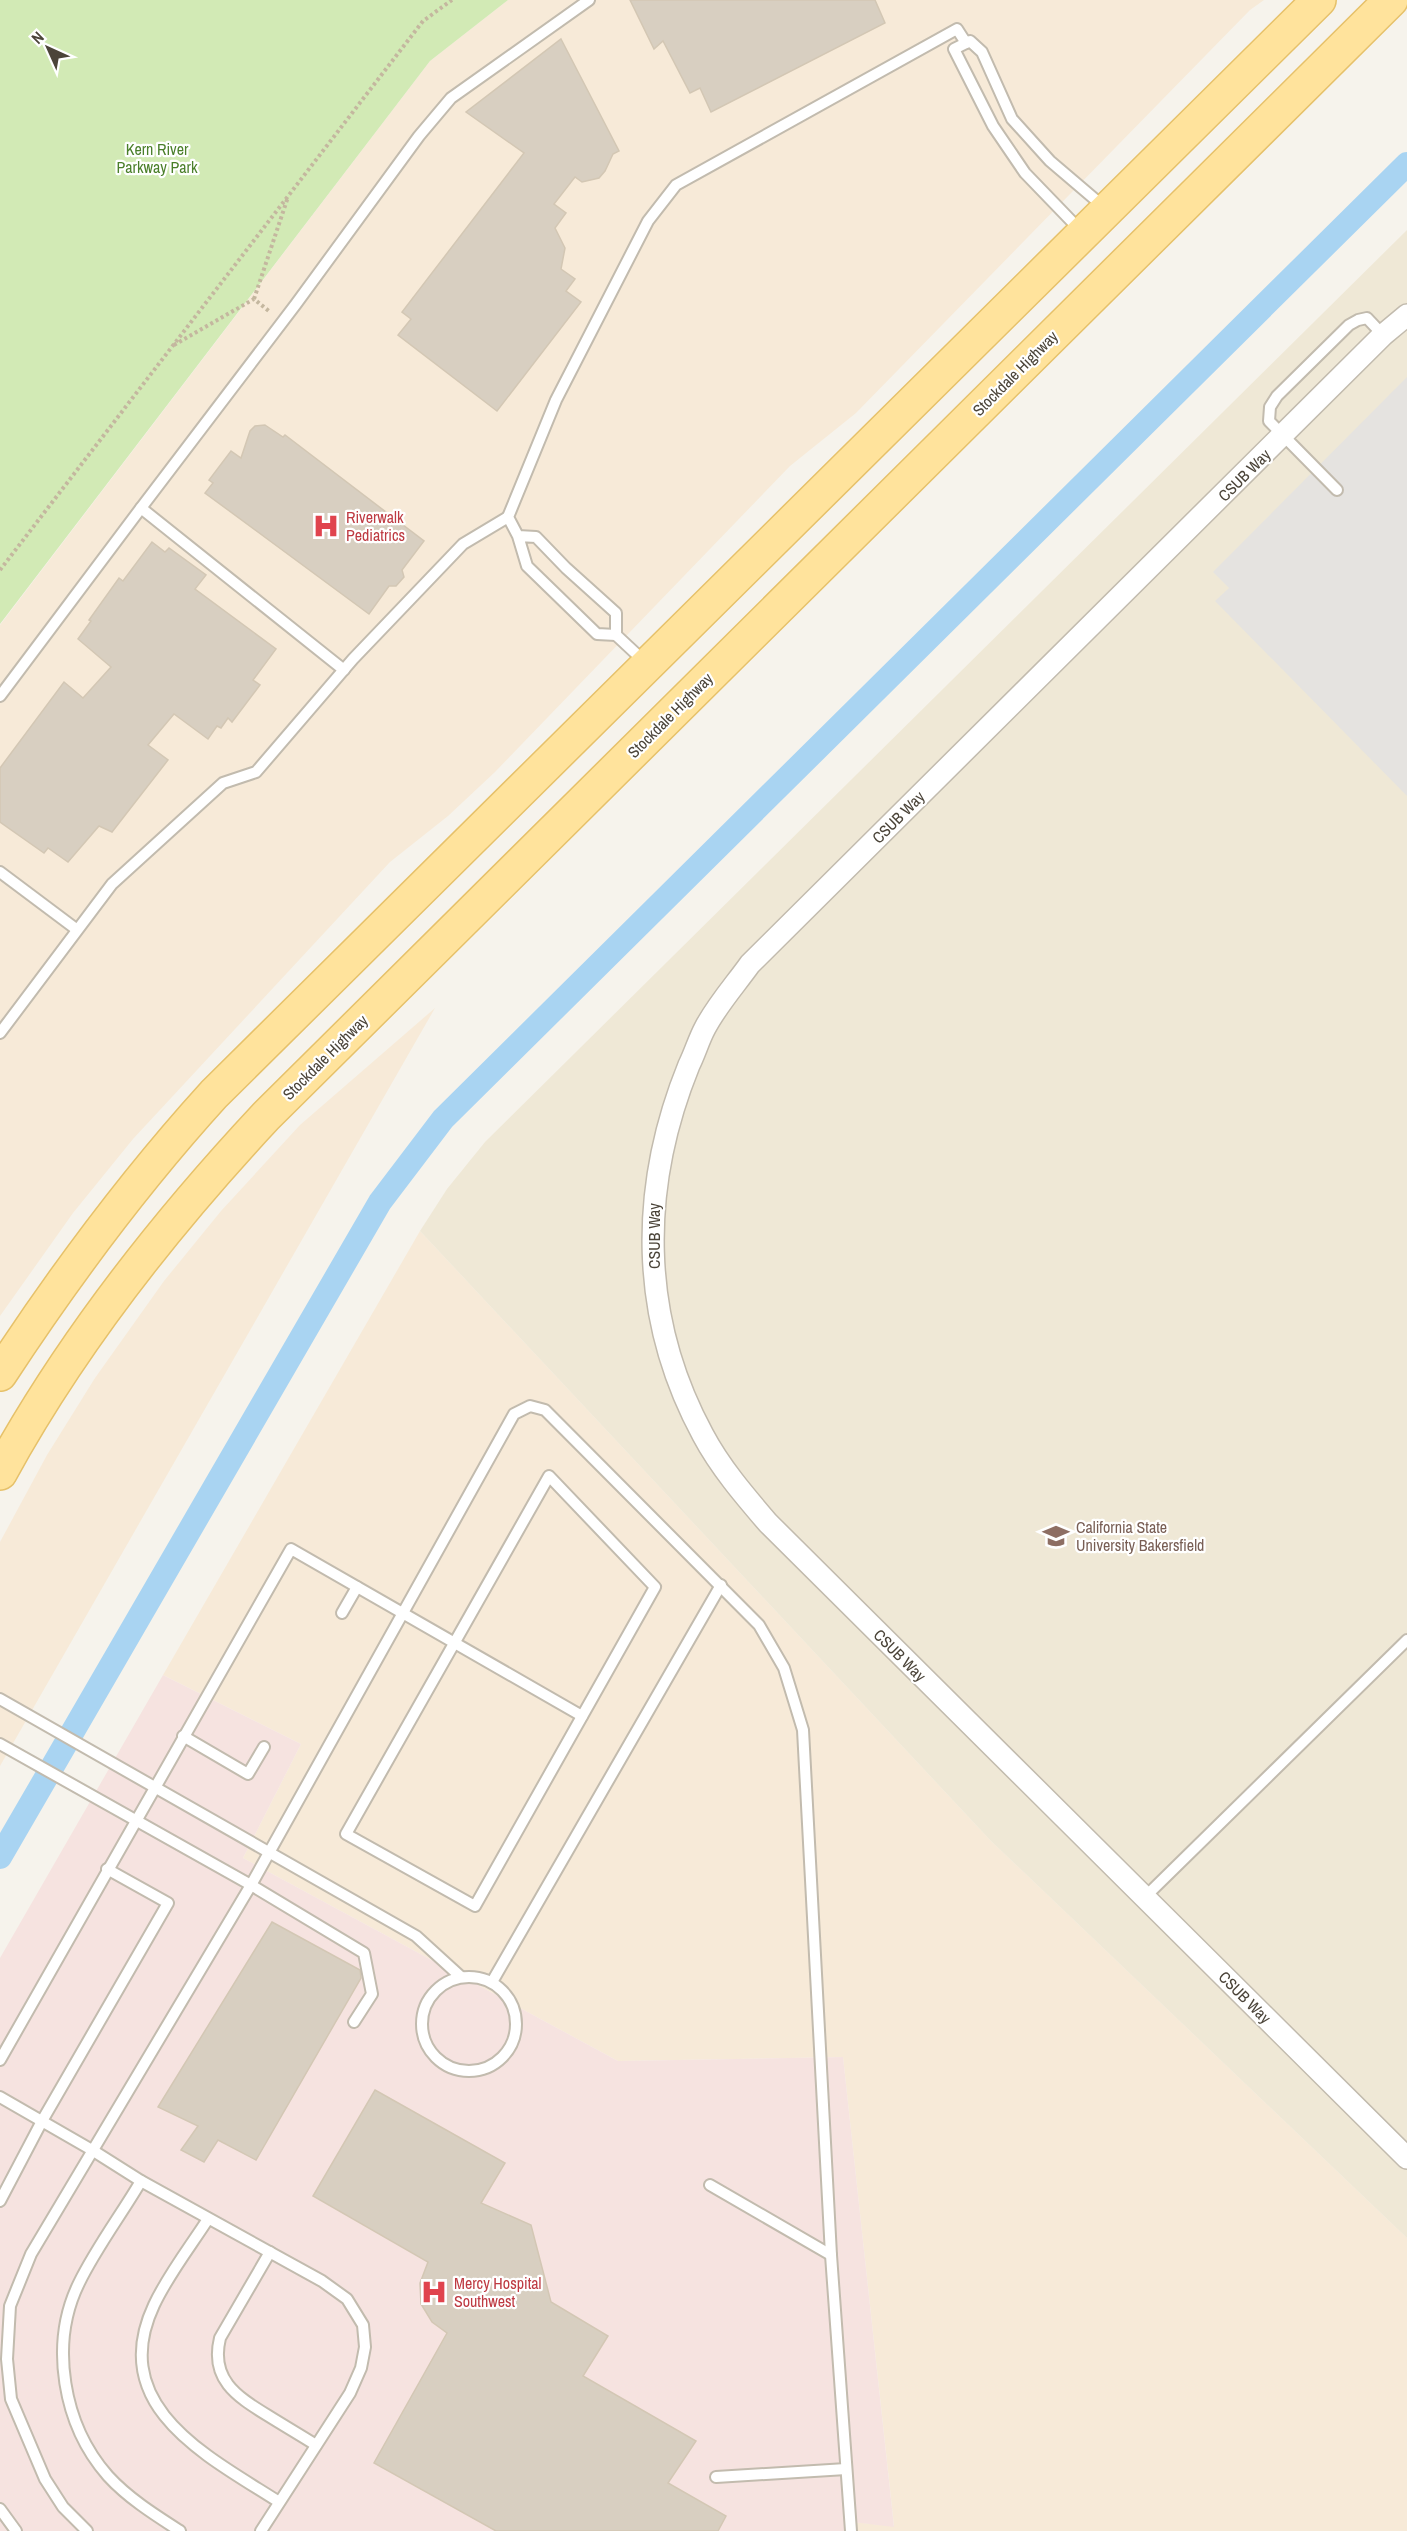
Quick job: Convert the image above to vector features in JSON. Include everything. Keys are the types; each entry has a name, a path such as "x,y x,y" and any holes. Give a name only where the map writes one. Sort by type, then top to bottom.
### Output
{"main road":[{"path":"0,1374 89,1243 171,1142 207,1102 1319,0"},
{"name":"Stockdale Highway","path":"0,1473 55,1384 108,1306 163,1234 266,1116 1391,0"}],"street":[{"name":"CSUB Way","path":"1407,315 1383,335 750,964 706,1027 678,1092 664,1140 654,1193 652,1237 655,1293 668,1350 703,1435 737,1488 768,1523 1407,2158"}],"lane":[{"path":"0,696 296,304 418,136 451,98 589,0"},
{"path":"0,1033 112,884 223,783 256,772 344,669 463,544 508,517 556,400 648,221 676,184 957,29 966,43"},
{"path":"1083,233 1025,173 993,126 954,49 970,41 982,52 1012,119 1050,161 1107,210"},
{"path":"1337,490 1269,421 1270,407 1277,396 1349,325 1367,318 1383,335"},
{"path":"141,508 344,669"},
{"path":"508,517 518,536 526,566 597,634 616,635 648,664"},
{"path":"518,536 536,537 566,568 616,613 616,635"},
{"path":"0,872 76,929"},
{"path":"87,2531 63,2507 45,2479 11,2399 7,2359 10,2306 31,2254 251,1885 514,1414 530,1406 545,1410 759,1625 784,1668 803,1730 831,2255 851,2531"},
{"path":"549,1476 654,1587 582,1716 475,1906 346,1834 549,1476"},
{"path":"0,2060 291,1549 582,1716"},
{"path":"492,1982 721,1585"},
{"path":"342,1613 357,1587"},
{"path":"1145,1897 1407,1640"},
{"path":"0,1699 416,1936 461,1977"},
{"path":"183,1737 248,1774 264,1747"},
{"path":"0,1744 251,1885 364,1953 372,1994 354,2022"},
{"path":"0,2201 42,2121 168,1903 107,1869"},
{"path":"461,1977 477,1977 492,1982 504,1992 513,2005 517,2021 512,2043 499,2062 485,2069 470,2072 454,2070 441,2063 430,2052 423,2037 422,2021 425,2006 434,1993 446,1983 461,1977"},
{"path":"0,2097 141,2181 322,2281 346,2299 363,2325 365,2347 361,2368 350,2393 261,2531"},
{"path":"141,2181 79,2283 66,2323 62,2355 67,2392 75,2419 89,2449 108,2476 130,2497 180,2531"},
{"path":"710,2185 831,2255"},
{"path":"208,2219 154,2306 144,2338 141,2362 156,2404 167,2421 197,2450 279,2502"},
{"path":"270,2252 220,2338 217,2351 219,2364 223,2377 241,2399 316,2445"},
{"path":"716,2477 846,2469"},
{"path":"0,2509 16,2531"}],"path":[{"path":"0,570 423,21 452,0"},
{"path":"171,347 254,299 290,192"},
{"path":"254,299 271,313"}],"shaded area":[{"path":"508,0 1264,0 1250,10 856,413 790,466 495,772 448,816 390,862 133,1139 73,1213 0,1316 0,625 430,61"},
{"name":"California State University Bakersfield","path":"1407,230 1407,2238 991,1841 420,1231 447,1189 485,1142"},
{"path":"1407,377 1407,796 1215,601 1229,588 1213,572"},
{"path":"435,1008 0,1766 0,1542 47,1455 95,1378 164,1281 221,1211 300,1125"},
{"path":"420,1231 991,1841 1407,2238 1407,2531 843,2531 852,2522 894,2526 843,2057 618,2061 243,1858 301,1744 163,1675"},
{"name":"Mercy Hospital Southwest","path":"163,1675 301,1744 243,1858 618,2061 843,2057 894,2527 852,2522 843,2531 0,2531 0,1958"}],"green space":[{"name":"Kern River Parkway Park","path":"0,0 508,0 430,61 0,624"}],"building":[{"path":"630,0 875,0 885,23 711,112 700,88 690,93 663,41 654,49"},
{"path":"561,39 619,151 613,154 599,178 582,182 575,177 554,204 566,213 555,228 565,248 561,269 575,279 566,291 581,302 497,411 398,335 411,319 402,312 524,153 466,112"},
{"name":"Riverwalk Pediatrics","path":"265,425 283,437 285,435 424,541 402,570 404,577 396,586 389,586 369,614 205,493 213,483 209,480 231,451 241,458 250,431 255,426"},
{"path":"152,542 165,552 169,548 206,575 195,589 276,649 253,680 260,685 232,722 228,718 221,728 217,726 208,739 174,714 148,745 168,760 112,832 99,826 68,862 48,848 44,853 0,822 0,768 64,682 83,698 111,667 78,639 119,578 123,581"},
{"path":"272,1922 360,1970 361,1978 256,2160 218,2140 204,2162 181,2150 198,2126 158,2107"},
{"path":"375,2090 505,2163 481,2203 531,2225 551,2302 608,2336 583,2376 696,2441 668,2483 726,2516 718,2531 496,2531 374,2463 447,2333 432,2322 421,2304 420,2283 428,2262 313,2196"}],"waterway":[{"path":"0,1857 380,1202 443,1119 1407,164"}],"place":[{"name":"Riverwalk Pediatrics","path":"326,526"},
{"name":"California State University Bakersfield","path":"1056,1536"},
{"name":"Mercy Hospital Southwest","path":"434,2292"}]}
